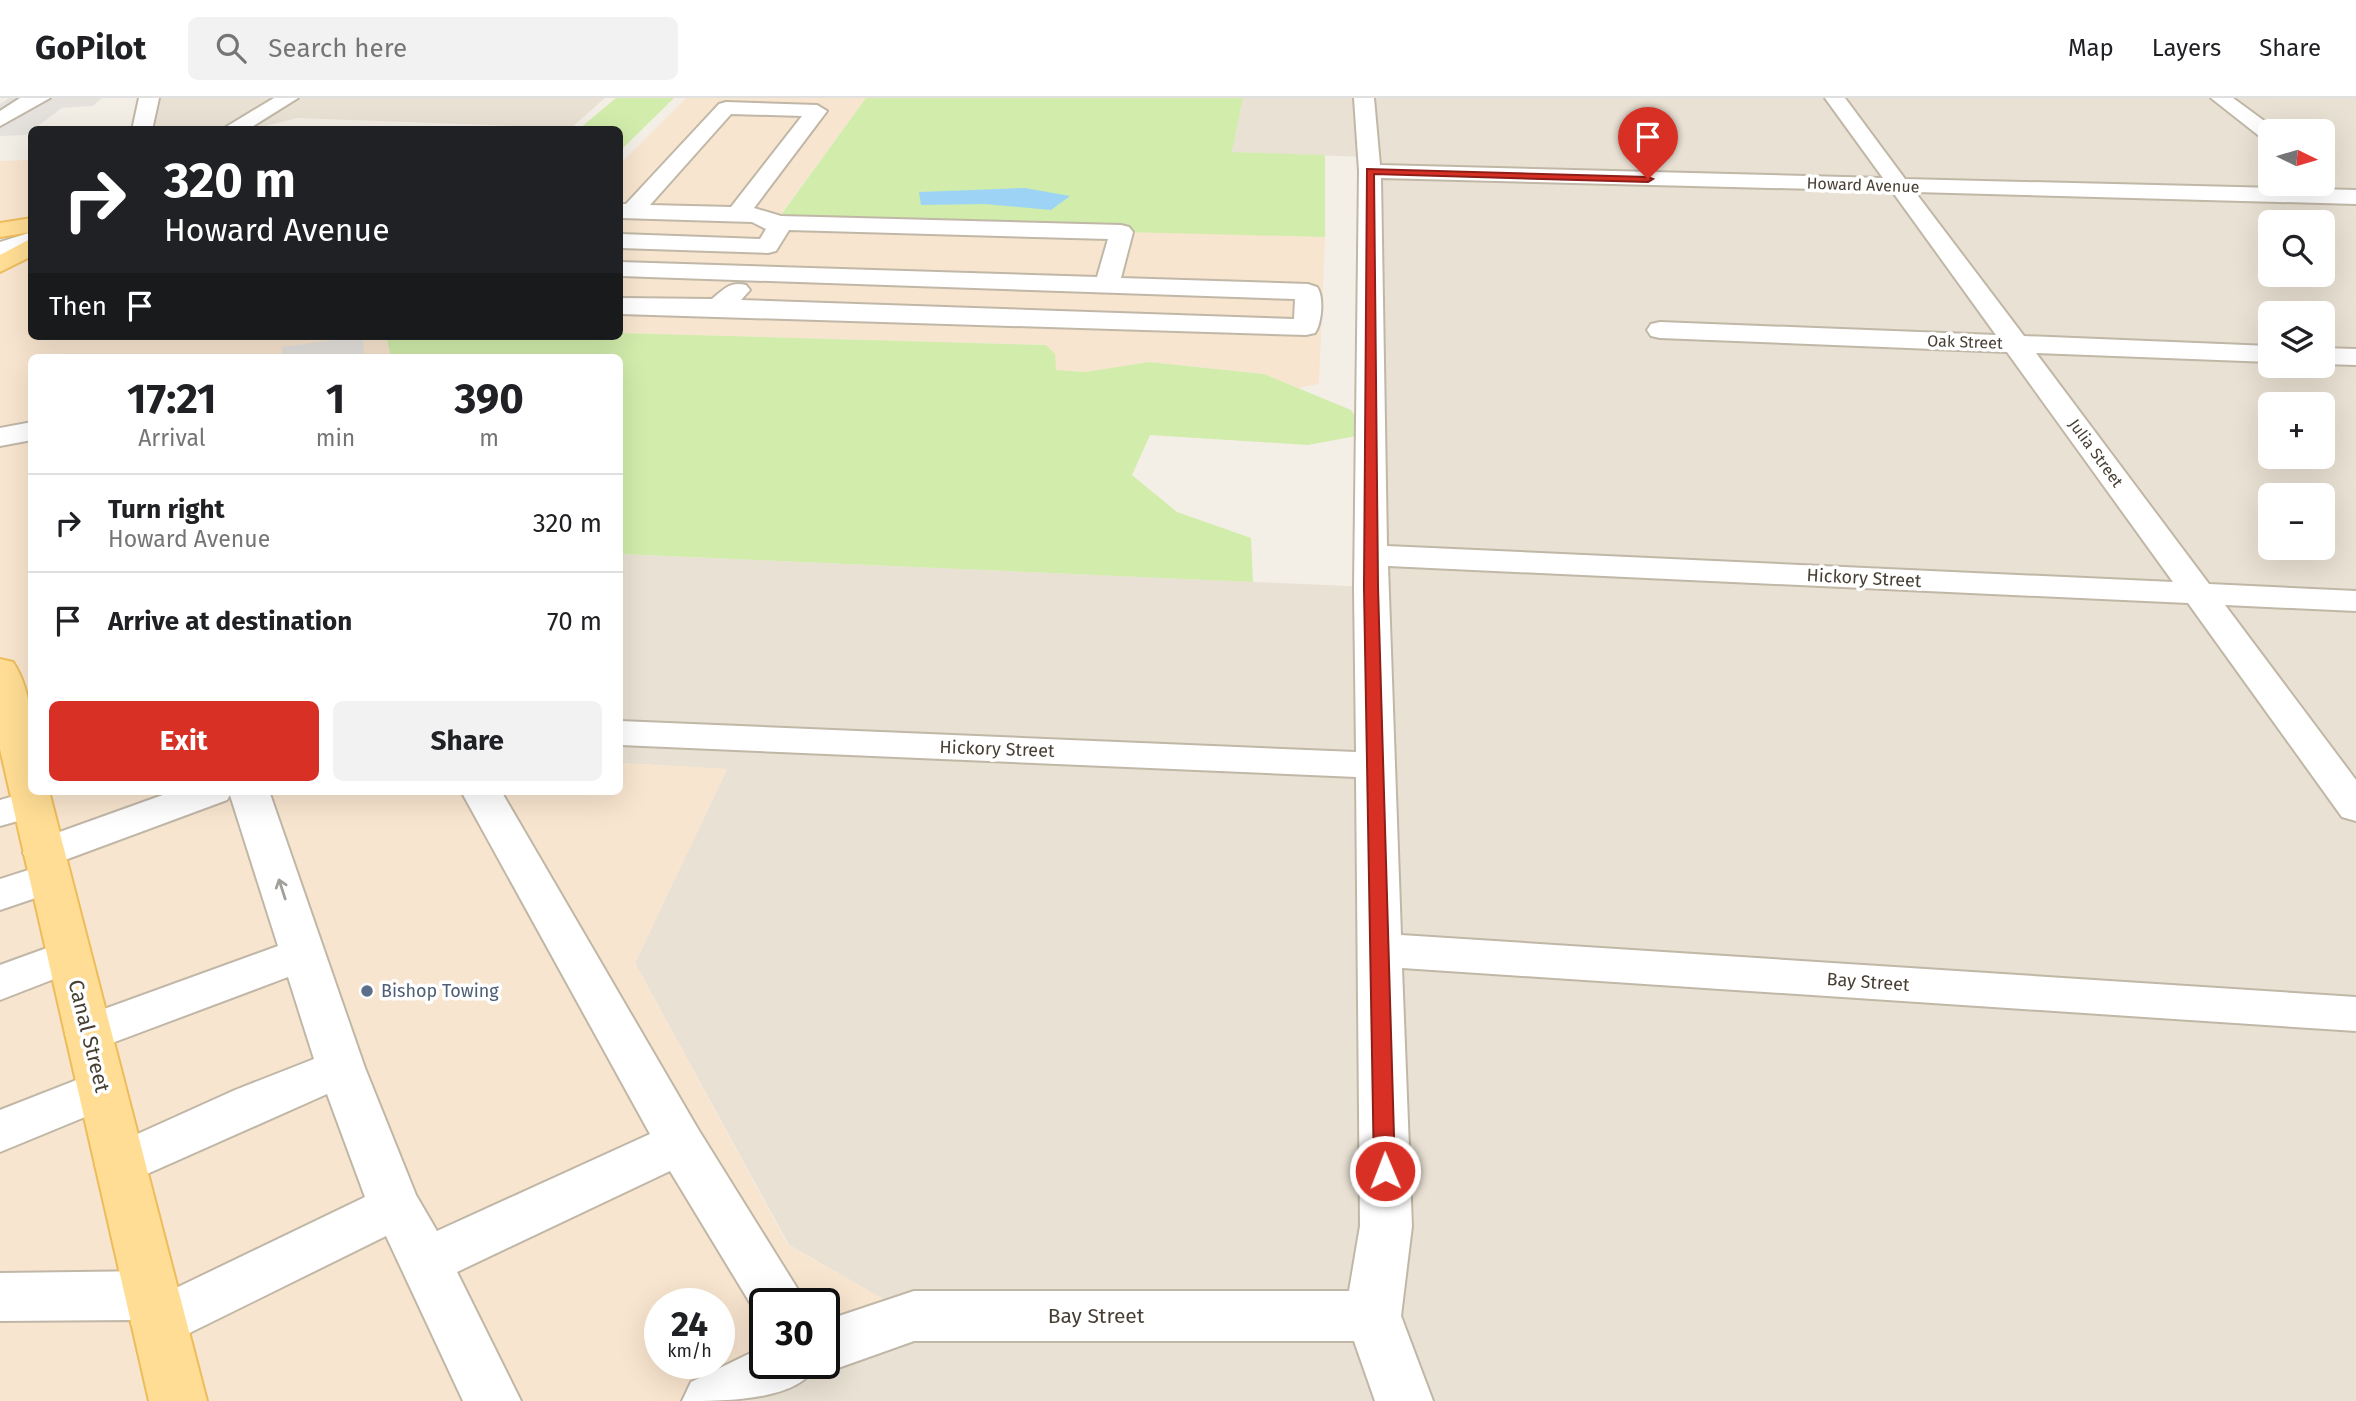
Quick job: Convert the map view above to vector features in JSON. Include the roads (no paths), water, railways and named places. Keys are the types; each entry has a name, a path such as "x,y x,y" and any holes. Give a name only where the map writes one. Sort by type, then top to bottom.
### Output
{"main road":[{"path":"0,230 28,226"},
{"path":"0,265 28,248"},
{"name":"Canal Street","path":"0,670 16,808 47,866 178,1401"}],"street":[{"path":"0,120 29,101 40,98"},
{"path":"143,126 149,98"},
{"path":"238,126 288,98"},
{"path":"1364,98 1370,171 1371,555 1386,1226 1373,1316 1404,1401"},
{"name":"Julia Street","path":"1835,98 2356,808"},
{"path":"2221,98 2258,126"},
{"path":"626,211 726,108 817,111 737,215"},
{"name":"Howard Avenue","path":"1370,171 2354,199"},
{"path":"2335,185 2354,199"},
{"path":"626,211 754,215 771,234"},
{"path":"623,241 771,234 1121,232 1107,286"},
{"path":"719,307 751,274 771,234"},
{"path":"0,250 28,240"},
{"path":"623,269 1308,292 1306,327 623,306"},
{"name":"Oak Street","path":"1660,330 2258,354"},
{"path":"2335,356 2356,357"},
{"path":"0,437 28,432"},
{"name":"Hickory Street","path":"1371,555 2356,601"},
{"name":"Hickory Street","path":"623,733 1376,765"},
{"path":"0,895 47,866 204,795"},
{"path":"250,795 341,1068 395,1207 406,1222 492,1401"},
{"path":"483,795 680,1143 770,1288"},
{"name":"Bay Street","path":"1380,950 2356,1014"},
{"path":"89,1034 303,954"},
{"path":"0,983 69,956"},
{"path":"120,1166 253,1104 341,1068"},
{"path":"0,1132 102,1089"},
{"path":"425,1262 680,1143"},
{"path":"0,1297 155,1309 395,1207"},
{"name":"Bay Street","path":"840,1342 914,1316 1373,1316"},
{"path":"712,1401 756,1379"}],"water":[{"path":"1025,188 1070,196 1051,210 984,204 921,205 919,192"}],"place":[{"name":"Bishop Towing","path":"367,991"}]}
